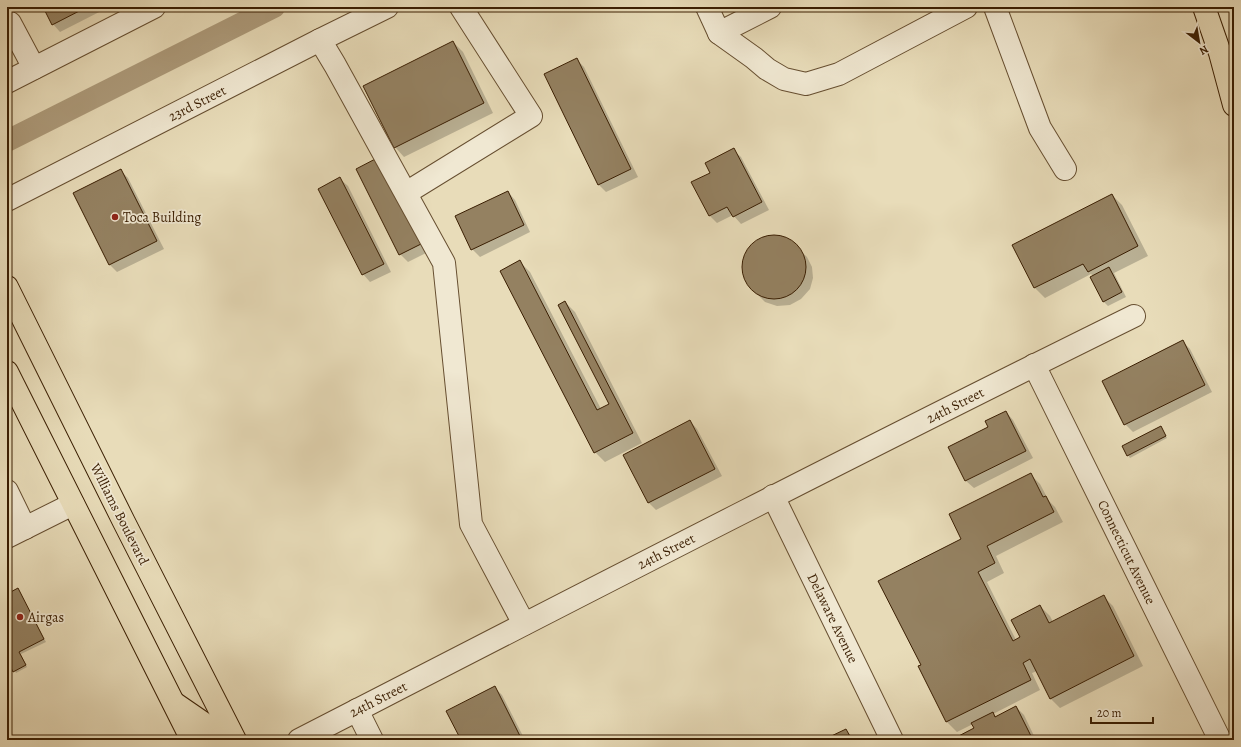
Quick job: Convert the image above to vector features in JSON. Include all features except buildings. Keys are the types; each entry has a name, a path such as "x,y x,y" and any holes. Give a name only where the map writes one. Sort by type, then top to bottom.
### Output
{"main road":[{"path":"1204,7 1220,53 1234,104"},
{"name":"Williams Boulevard","path":"7,287 120,515 235,740"},
{"path":"7,372 192,740"},
{"path":"173,702 206,725 216,740"}],"street":[{"path":"7,82 154,7"},
{"name":"23rd Street","path":"7,200 387,7"},
{"path":"406,193 531,116 461,7"},
{"path":"707,7 719,33 767,69 784,79 806,84 839,74 966,7"},
{"path":"719,33 770,7"},
{"path":"995,7 1040,128 1065,169"},
{"path":"8,21 34,68"},
{"path":"320,40 444,263 471,524 524,624"},
{"name":"24th Street","path":"299,740 773,496 1134,316"},
{"name":"Connecticut Avenue","path":"1034,365 1220,740"},
{"path":"7,491 16,532 73,504"},
{"name":"Delaware Avenue","path":"773,496 892,740"},
{"path":"357,710 372,740"}],"waterway":[{"path":"7,141 274,7"}],"place":[{"name":"Toca Building","path":"115,217"},
{"name":"Airgas","path":"20,617"}]}
